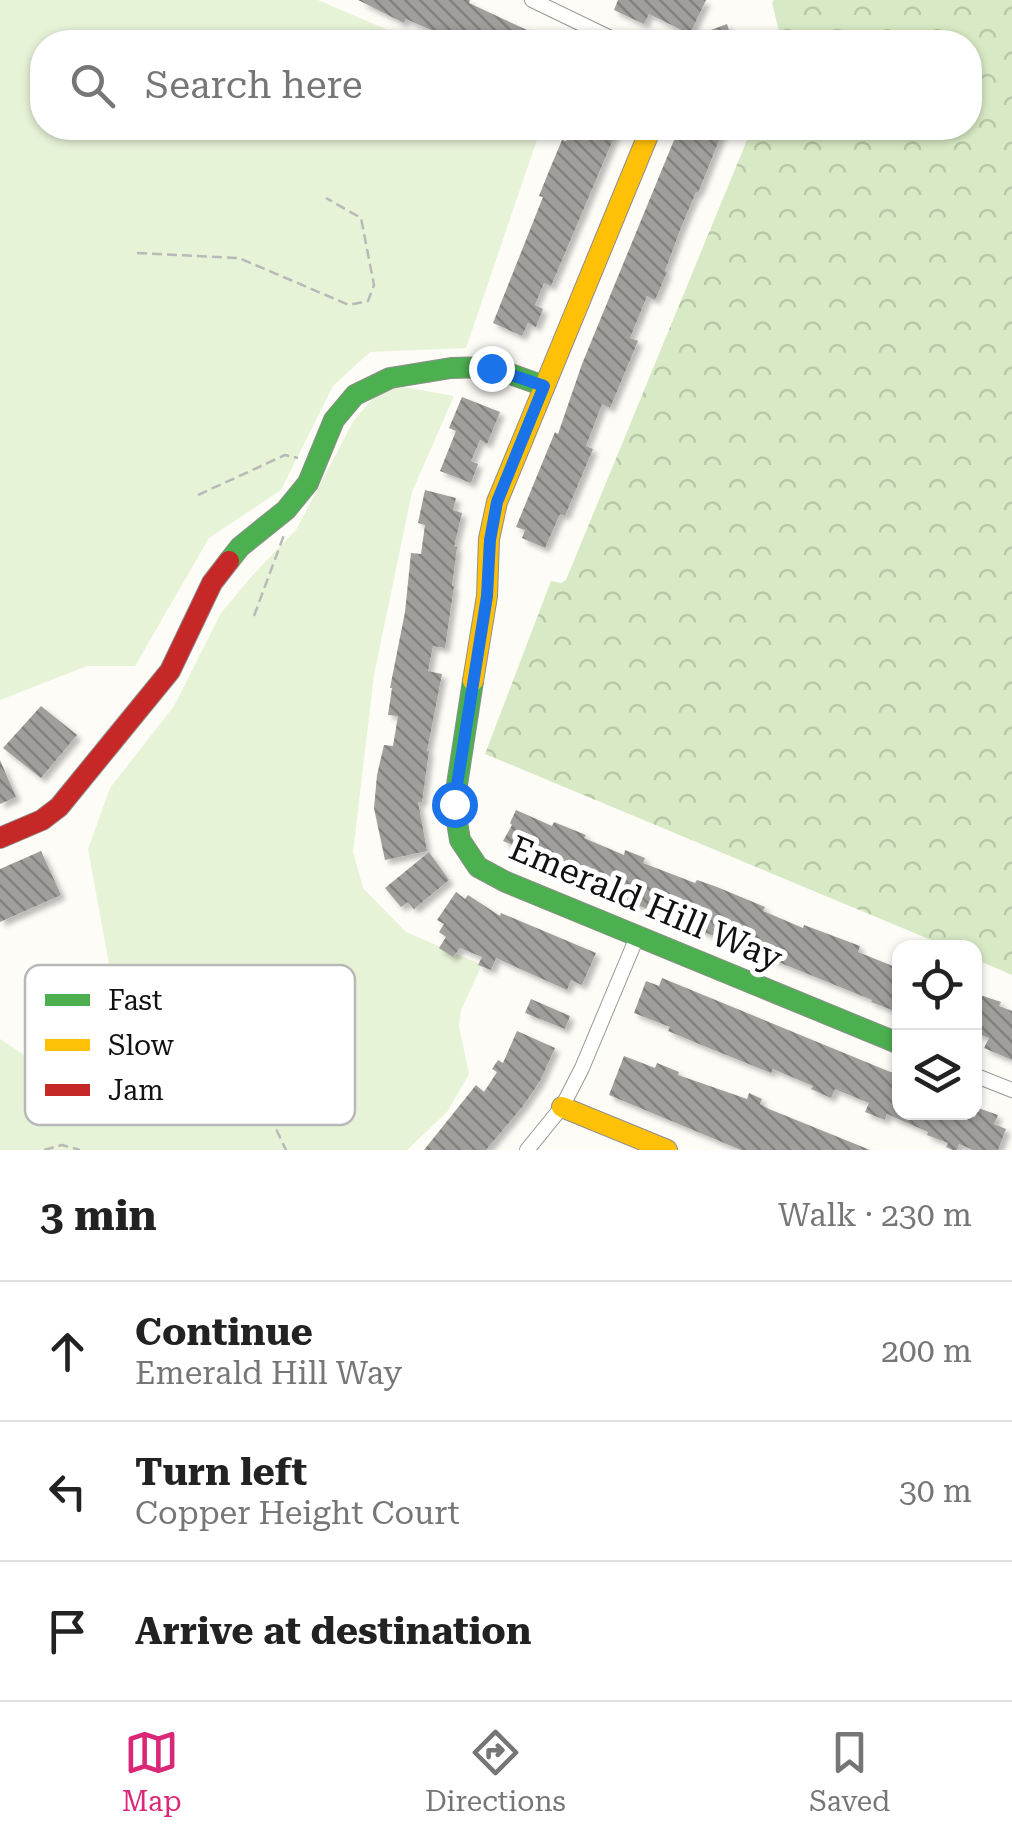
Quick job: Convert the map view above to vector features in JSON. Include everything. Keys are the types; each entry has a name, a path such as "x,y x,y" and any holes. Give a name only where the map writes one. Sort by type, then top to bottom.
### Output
{"street":[{"path":"532,0 594,30"},
{"name":"Emerald Hill Way","path":"647,140 497,502 487,596 454,804 460,840 478,867 506,882 892,1041"},
{"path":"0,838 59,808 170,672 212,583 240,547 286,510 308,483 334,420 355,395 390,378 451,368 491,368 544,386"},
{"path":"527,1150 562,1107 638,937"},
{"path":"982,1077 1012,1090"},
{"path":"562,1107 667,1150"}],"path":[{"path":"138,253 239,258 349,304 368,301 374,286 362,218 326,198"},
{"path":"198,495 285,455 302,459"},
{"path":"254,616 286,528"},
{"path":"277,1125 286,1150"},
{"path":"44,1150 62,1145 80,1150"}],"green space":[{"path":"0,0 318,0 388,30 30,30 30,140 537,140 466,348 370,352 333,386 281,490 209,538 135,666 87,666 0,700"},
{"path":"774,0 1012,0 1012,975 982,962 982,940 931,940 485,754 551,581 566,580 747,140 982,140 982,30 779,30"},
{"path":"386,384 454,396 412,492 374,675 353,852 363,888 406,932 482,965 461,1010 459,1026 469,1074 447,1112 407,1150 0,1150 0,1039 25,1056 25,1125 355,1125 355,965 110,965 88,849 110,788 174,706 221,613 296,530 354,420"}],"building":[{"path":"358,0 470,0 469,3 527,30 431,30 406,19 404,23"},
{"path":"618,0 706,0 692,30 682,30 649,14 644,24 614,10"},
{"path":"562,140 613,140 551,286 544,283 535,305 543,309 536,327 528,323 522,336 493,323 543,197 539,196 549,171"},
{"path":"674,140 719,140 655,300 647,296 630,338 638,341 610,408 602,404 586,446 593,449 565,516 560,514 545,548 522,538 525,530 516,527 555,432 558,434 582,364"},
{"path":"462,397 500,412 487,444 480,440 471,461 478,464 471,483 440,471 456,431 449,428"},
{"path":"425,490 456,498 453,510 462,513 454,547 454,586 445,648 433,646 428,671 442,674 422,802 418,802 427,851 385,860 374,808 377,775 384,745 393,746 398,716 388,715 390,688 405,612 411,553 421,554 425,525 418,523"},
{"path":"41,706 77,735 41,778 3,748"},
{"path":"0,760 16,797 0,804"},
{"path":"516,810 552,826 554,822 624,855 625,850 645,858 643,863 765,907 763,911 803,928 804,925 860,946 858,952 892,966 892,1010 512,854 515,846 503,841"},
{"path":"41,851 61,895 0,922 0,869"},
{"path":"429,852 449,880 414,909 408,902 401,907 385,888"},
{"path":"456,892 465,899 468,895 500,916 501,913 596,953 582,985 571,980 567,990 496,958 491,970 478,965 482,957 460,948 453,957 439,948 446,937 439,932 444,924 437,920"},
{"path":"662,978 892,1073 892,1116 887,1114 885,1120 865,1112 869,1103 835,1089 831,1098 811,1089 813,1086 704,1046 634,1013 646,981 659,986"},
{"path":"982,996 1001,1002 999,1006 1012,1011 1012,1060 984,1048 989,1038 982,1035"},
{"path":"531,999 570,1016 565,1029 525,1013"},
{"path":"517,1031 555,1048 523,1106 486,1150 424,1150 476,1085 484,1092 497,1072 492,1069 498,1060 503,1063"},
{"path":"624,1056 655,1068 657,1063 679,1072 678,1075 747,1099 749,1093 762,1099 760,1104 769,1109 870,1150 741,1150 609,1095"},
{"path":"982,1109 998,1115 994,1124 1006,1129 998,1150 973,1150 959,1144 953,1150 946,1147 948,1143 927,1135 928,1132 901,1120 982,1120"}],"traffic: fast":[{"path":"229,561 240,547 286,510 308,483 334,420 355,395 390,378 451,368 491,367 544,386"},
{"path":"473,681 454,804 460,840 478,867 892,1041"}],"traffic: slow":[{"path":"473,681 487,596 489,539 497,502 646,140"},
{"path":"562,1107 667,1150"}],"traffic: jam":[{"path":"0,838 42,820 59,807 170,671 212,583 229,561"}],"route":[{"path":"454,804 487,596 497,502 544,386 491,368"}]}
